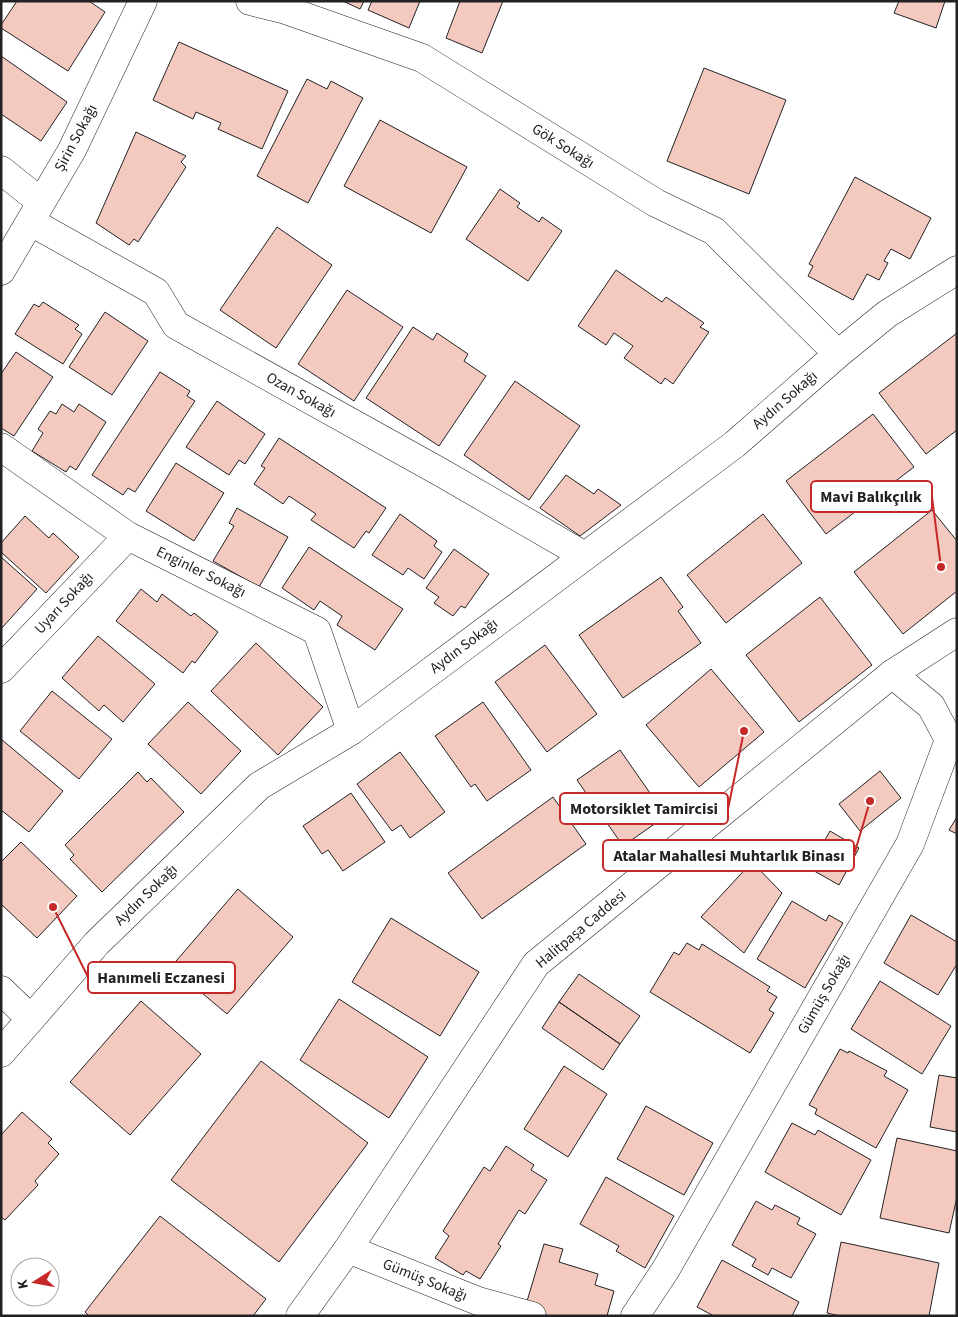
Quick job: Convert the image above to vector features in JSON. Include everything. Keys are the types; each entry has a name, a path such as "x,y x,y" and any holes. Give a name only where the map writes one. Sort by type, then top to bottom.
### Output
{"street":[{"name":"Şirin Sokağı","path":"1,271 72,150 144,1"},
{"name":"Gök Sokağı","path":"250,1 286,10 422,58 656,204 714,231 838,354"},
{"name":"Ozan Sokağı","path":"1,170 36,212 156,292 176,324 442,473 585,556"},
{"name":"Aydın Sokağı","path":"1,1054 97,943 259,786 351,731 585,556 604,544 735,444 838,354 888,314 957,270"},
{"name":"Enginler Sokağı","path":"1,447 128,536 317,631 351,731"},
{"name":"Uyarı Sokağı","path":"1,670 128,536"},
{"name":"Halitpaşa Caddesi","path":"300,1316 348,1249 536,964 892,674 957,632"},
{"name":"Gümüş Sokağı","path":"634,1316 666,1269 910,844 949,740 931,706 892,674"},
{"path":"1,990 31,1019"},
{"name":"Gümüş Sokağı","path":"348,1249 478,1301 532,1316"}],"building":[{"path":"17,1 89,1 105,12 68,71 1,28 1,25"},
{"path":"343,1 364,1 360,9"},
{"path":"372,1 420,1 409,28 368,10"},
{"path":"460,1 503,1 482,53 446,38"},
{"path":"899,1 945,1 936,28 894,13"},
{"path":"179,42 288,91 262,149 218,129 221,123 196,112 193,119 153,100"},
{"path":"1,56 67,102 41,141 1,114"},
{"path":"704,68 786,100 749,194 667,161"},
{"path":"307,79 327,89 331,81 363,98 308,203 257,176"},
{"path":"380,120 467,167 431,233 344,186"},
{"path":"136,132 186,156 181,162 186,167 138,242 134,239 129,245 96,223"},
{"path":"855,177 931,218 910,259 891,249 884,261 888,263 879,280 867,274 853,300 808,276 813,266 809,264"},
{"path":"500,189 520,203 517,207 539,222 542,217 562,231 528,281 466,239"},
{"path":"277,227 332,265 276,348 220,310"},
{"path":"616,270 662,302 666,297 704,323 700,327 709,332 673,384 665,378 661,384 624,358 633,346 614,333 606,345 578,326"},
{"path":"347,290 403,327 354,401 298,364"},
{"path":"43,302 79,325 75,329 82,334 63,364 15,334 34,304 39,307"},
{"path":"105,312 148,341 112,395 69,367"},
{"path":"413,327 433,340 437,333 468,354 464,361 486,376 439,446 366,398"},
{"path":"957,333 957,430 926,454 879,393"},
{"path":"16,352 53,377 14,436 1,428 1,374"},
{"path":"160,372 190,391 187,396 195,401 135,492 128,488 123,495 92,475"},
{"path":"515,381 580,426 529,500 464,455"},
{"path":"217,401 265,434 245,464 239,460 229,475 186,447"},
{"path":"62,404 74,412 79,404 106,422 76,470 70,466 66,472 32,451 43,433 38,429 50,411 56,414"},
{"path":"873,414 914,467 826,534 786,481"},
{"path":"279,438 386,508 369,533 366,531 354,548 311,520 316,514 289,496 283,504 254,484 265,468 261,466"},
{"path":"176,463 224,493 194,541 146,511"},
{"path":"566,475 594,494 598,489 621,505 580,536 540,508"},
{"path":"237,508 288,537 259,587 213,561 234,526 229,523"},
{"path":"932,510 957,541 957,591 903,634 854,572"},
{"path":"400,514 437,541 434,546 442,552 424,579 408,568 403,575 372,555"},
{"path":"763,514 802,563 726,623 687,575"},
{"path":"25,516 49,538 53,533 79,557 46,593 1,552 1,543"},
{"path":"309,547 403,609 375,650 337,625 342,616 320,601 314,610 282,588"},
{"path":"454,549 489,574 465,608 461,606 453,616 434,603 439,597 426,588"},
{"path":"1,557 37,589 1,629"},
{"path":"661,577 683,607 678,611 701,643 623,698 579,635"},
{"path":"141,589 157,602 162,594 191,616 194,613 218,632 195,663 192,661 183,673 116,621"},
{"path":"820,597 872,665 799,722 746,655"},
{"path":"98,636 155,684 123,722 104,705 99,711 62,678"},
{"path":"256,643 323,707 278,755 211,691"},
{"path":"545,645 597,714 547,752 495,682"},
{"path":"711,669 764,732 699,787 646,725"},
{"path":"52,691 112,739 79,779 20,731"},
{"path":"188,702 241,751 201,794 148,744"},
{"path":"483,702 531,770 487,801 475,784 471,787 435,736"},
{"path":"1,739 63,791 29,832 1,810"},
{"path":"620,750 666,816 623,846 577,780"},
{"path":"400,752 445,812 410,838 401,825 392,831 357,784"},
{"path":"880,771 901,798 860,831 839,804"},
{"path":"138,772 147,782 151,778 184,812 102,892 70,859 74,855 65,845"},
{"path":"351,793 385,842 343,871 328,850 322,854 303,826"},
{"path":"553,797 586,844 482,919 448,873"},
{"path":"957,817 957,834 949,830"},
{"path":"830,831 859,848 839,885 809,868"},
{"path":"21,842 77,896 37,938 1,904 1,862"},
{"path":"752,862 782,893 744,953 701,917"},
{"path":"238,889 293,937 227,1014 171,967"},
{"path":"792,901 826,921 829,915 843,923 805,988 757,959"},
{"path":"911,915 957,942 957,964 938,995 884,963"},
{"path":"391,918 479,972 440,1036 352,982"},
{"path":"687,943 699,950 702,944 770,987 767,991 777,997 769,1010 774,1013 750,1053 650,992 674,952 679,955"},
{"path":"579,974 640,1016 620,1044 559,1002"},
{"path":"880,981 951,1026 922,1074 851,1029"},
{"path":"339,999 428,1057 389,1118 300,1060"},
{"path":"141,1001 201,1054 130,1135 70,1082"},
{"path":"559,1002 620,1044 603,1070 542,1028"},
{"path":"840,1049 848,1053 849,1051 887,1071 884,1076 908,1090 876,1148 815,1114 817,1109 809,1105"},
{"path":"261,1061 368,1143 279,1262 171,1180"},
{"path":"564,1066 607,1094 568,1157 524,1129"},
{"path":"939,1075 957,1078 957,1132 930,1127"},
{"path":"646,1106 713,1143 684,1195 617,1159"},
{"path":"22,1112 52,1139 48,1143 59,1154 35,1181 38,1185 5,1220 1,1217 1,1135"},
{"path":"792,1123 815,1135 818,1130 871,1160 841,1215 765,1172"},
{"path":"897,1138 957,1151 957,1197 949,1233 880,1218"},
{"path":"506,1146 534,1165 531,1170 547,1180 525,1214 519,1210 498,1244 501,1246 480,1279 466,1271 463,1275 435,1258 449,1236 443,1231 484,1167 490,1171"},
{"path":"606,1177 674,1216 645,1268 616,1251 619,1246 580,1224"},
{"path":"756,1201 772,1210 775,1205 800,1218 797,1224 816,1234 791,1278 772,1268 768,1275 752,1266 756,1259 732,1245"},
{"path":"160,1216 266,1299 253,1316 89,1316 85,1312"},
{"path":"841,1242 939,1263 929,1316 840,1316 827,1313"},
{"path":"544,1244 563,1249 559,1262 598,1274 595,1285 614,1291 607,1316 549,1316 525,1308"},
{"path":"722,1260 799,1302 792,1316 714,1316 697,1307"}],"place":[{"name":"Mavi Balıkçılık","path":"941,567"},
{"name":"Motorsiklet Tamircisi","path":"744,731"},
{"name":"Atalar Mahallesi Muhtarlık Binası","path":"870,801"},
{"name":"Hanımeli Eczanesi","path":"53,907"}]}
